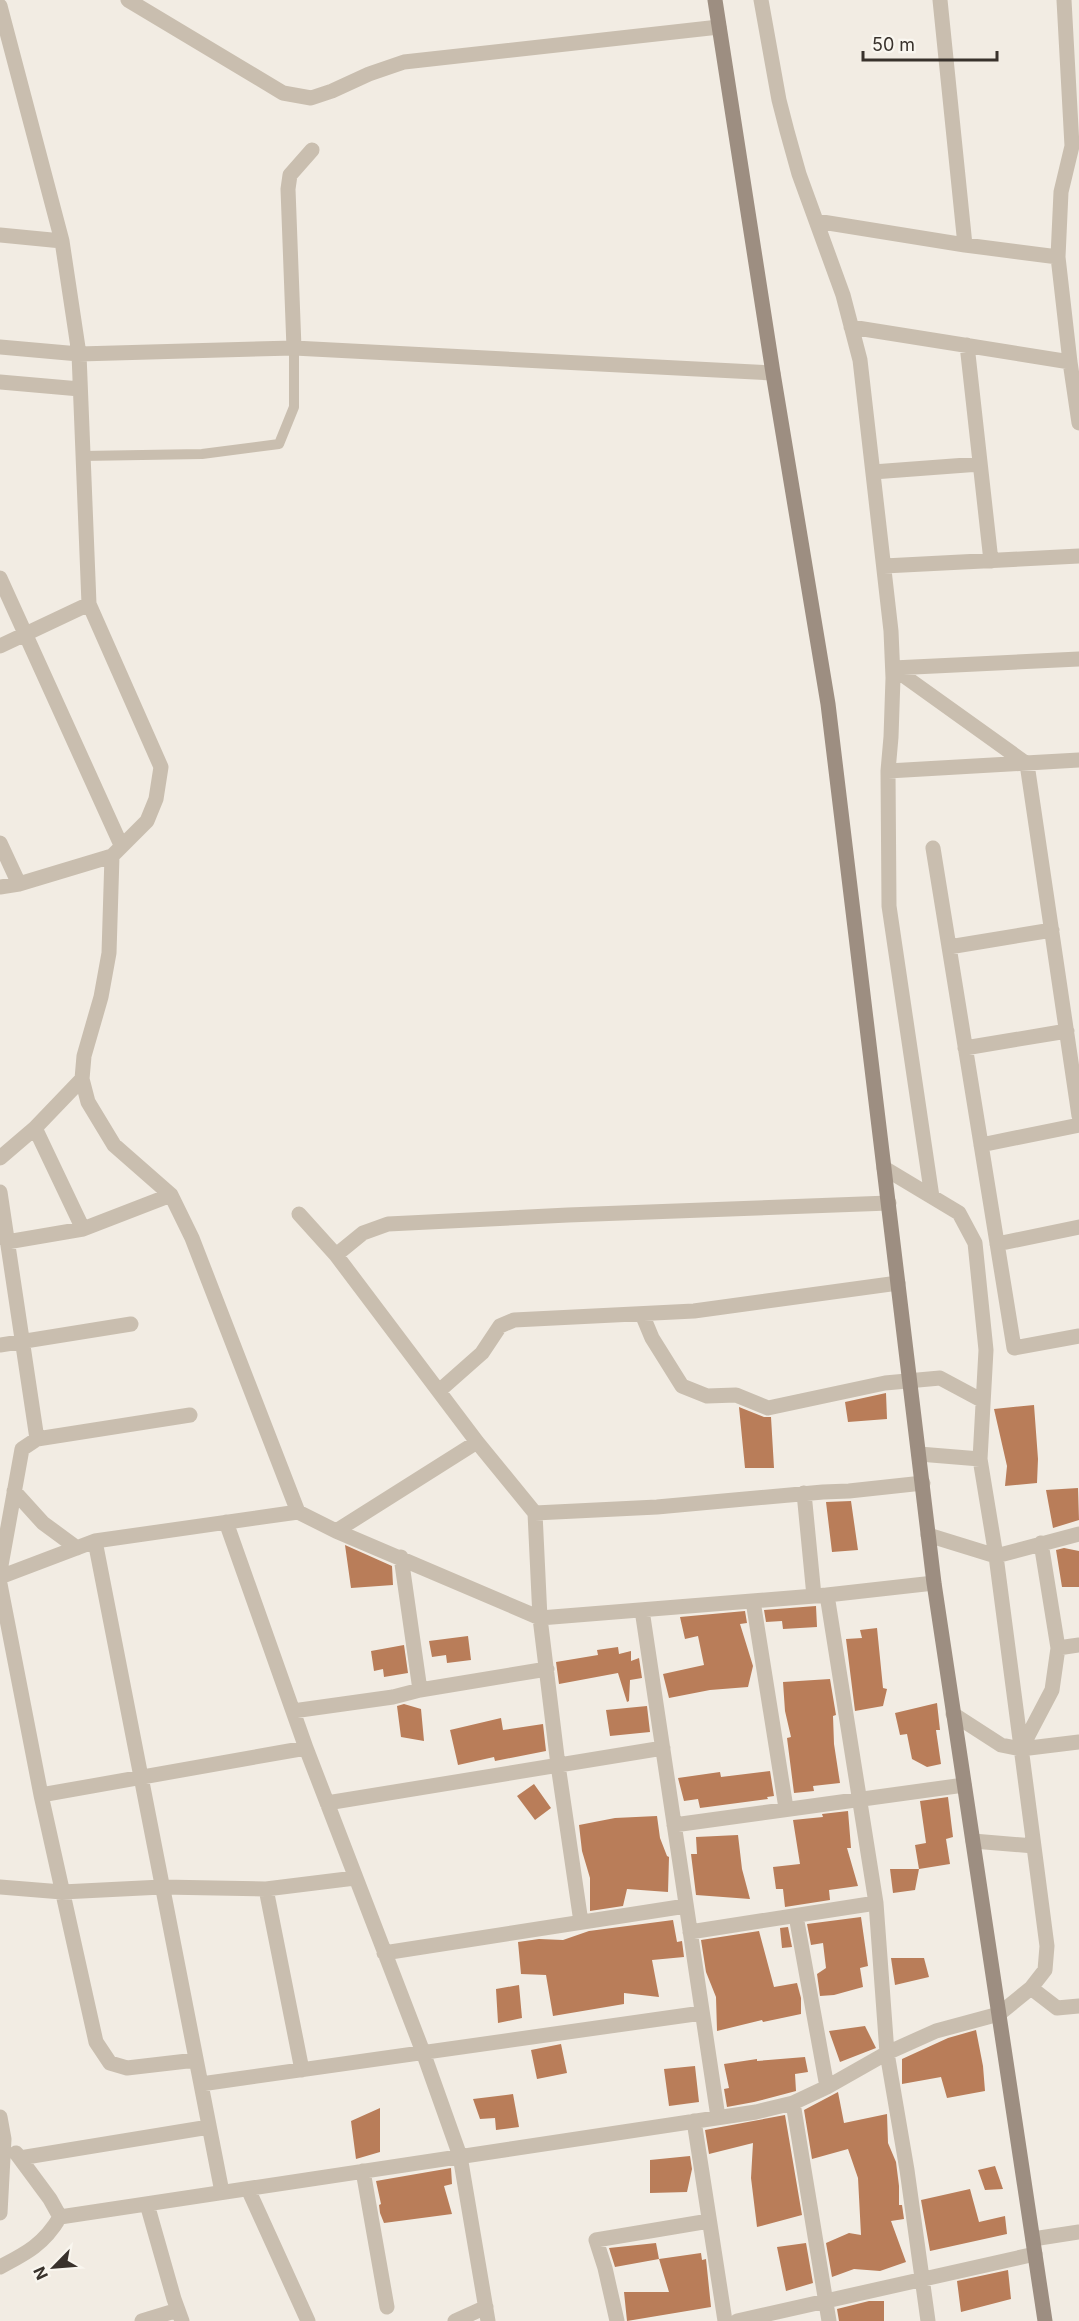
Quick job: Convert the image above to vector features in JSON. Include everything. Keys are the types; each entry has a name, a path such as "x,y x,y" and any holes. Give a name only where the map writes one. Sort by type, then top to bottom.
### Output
{"street":[{"path":"128,0 283,93 311,98 404,62 719,27"},
{"path":"716,0 773,374 828,704 934,1583 1045,2321"},
{"path":"761,0 778,99 800,174 843,295 860,360 884,566 892,668 888,771 889,906 932,1197"},
{"path":"940,0 965,245"},
{"path":"1064,0 1072,146 1061,192 1058,257 1079,423"},
{"path":"0,6 62,241 79,354 89,604 161,766 156,799 147,821 116,851 19,884 0,887"},
{"path":"294,348 288,189 290,175 312,150"},
{"path":"816,221 965,245 1058,257"},
{"path":"0,235 62,241"},
{"path":"851,327 1070,362"},
{"path":"967,345 991,561"},
{"path":"0,347 79,354 294,348 773,374"},
{"path":"0,382 80,389"},
{"path":"873,472 980,464"},
{"path":"884,566 1079,556"},
{"path":"0,578 116,851 109,953 101,997 84,1056 82,1079 88,1102 114,1145 171,1195 192,1238 298,1512"},
{"path":"0,646 89,604"},
{"path":"892,668 1079,659"},
{"path":"892,668 1027,764 1079,1116"},
{"path":"888,771 1079,760"},
{"path":"0,843 19,884"},
{"path":"933,848 1014,1348 1079,1336"},
{"path":"949,947 1052,930"},
{"path":"965,1048 1066,1031"},
{"path":"0,1158 35,1128 82,1079"},
{"path":"981,1145 1079,1125"},
{"path":"35,1128 83,1229"},
{"path":"0,2267 33,2250 60,2217 694,2121 793,2103 827,2087 887,2053 936,2031 999,2014 1031,1988 1046,1970 1047,1946 996,1556 980,1459 986,1350 975,1243 959,1213 884,1168"},
{"path":"0,1192 37,1439"},
{"path":"8,1242 83,1229 171,1195"},
{"path":"336,1255 363,1233 388,1224 889,1203"},
{"path":"299,1214 336,1255 477,1442 535,1513 540,1618 581,1923"},
{"path":"998,1244 1079,1227"},
{"path":"439,1391 482,1353 500,1326 514,1320 694,1311 898,1283"},
{"path":"642,1314 652,1338 682,1386 707,1396 736,1395 768,1408 885,1383 940,1378 983,1401"},
{"path":"0,1345 131,1324"},
{"path":"0,1571 22,1449 37,1439 190,1415"},
{"path":"336,1531 477,1442"},
{"path":"919,1454 980,1459"},
{"path":"535,1513 657,1507 849,1491 923,1482"},
{"path":"14,1491 44,1523 77,1548"},
{"path":"804,1493 876,1904 887,2053 907,2170 928,2321"},
{"path":"0,1577 94,1541 298,1512 336,1531 540,1618 821,1595 934,1583"},
{"path":"226,1522 306,1748 423,2052 460,2156 487,2314 455,2321"},
{"path":"928,1535 996,1556 1079,1534"},
{"path":"94,1541 222,2193"},
{"path":"1021,1749 1052,1690 1058,1648 1041,1543"},
{"path":"401,1557 420,1690"},
{"path":"0,1584 41,1795 96,2042 110,2062 127,2068 196,2060"},
{"path":"753,1601 786,1809"},
{"path":"642,1610 718,2117"},
{"path":"1058,1648 1079,1644"},
{"path":"293,1711 393,1697 420,1690 547,1669"},
{"path":"953,1714 1001,1745 1021,1749 1079,1742"},
{"path":"41,1795 306,1748"},
{"path":"327,1803 663,1748"},
{"path":"674,1825 964,1785"},
{"path":"972,1841 1034,1846"},
{"path":"0,1887 62,1892 162,1887 266,1889 356,1878"},
{"path":"266,1889 302,2070"},
{"path":"690,1932 876,1904"},
{"path":"384,1953 686,1906"},
{"path":"796,1916 827,2087"},
{"path":"1031,1988 1057,2008 1079,2006"},
{"path":"201,2084 702,2013"},
{"path":"793,2103 829,2321"},
{"path":"0,2117 4,2139 0,2213"},
{"path":"694,2121 725,2321"},
{"path":"20,2158 209,2127"},
{"path":"4,2139 20,2158 60,2217"},
{"path":"363,2171 387,2307"},
{"path":"248,2188 308,2321"},
{"path":"141,2321 180,2315 147,2204"},
{"path":"617,2321 596,2240 709,2221"},
{"path":"737,2321 922,2279 1079,2232"}],"lane":[{"path":"82,456 202,454 279,444 294,407 294,348"}],"building":[{"path":"886,1393 887,1419 848,1422 845,1402"},
{"path":"1034,1405 1038,1459 1037,1483 1005,1486 1007,1466 994,1409"},
{"path":"739,1407 764,1417 771,1417 774,1468 745,1468"},
{"path":"1078,1488 1079,1520 1053,1528 1046,1490"},
{"path":"851,1501 858,1550 832,1552 826,1502"},
{"path":"345,1545 392,1566 393,1585 351,1588"},
{"path":"1064,1548 1079,1551 1079,1587 1062,1587 1056,1550"},
{"path":"816,1606 817,1627 783,1629 782,1621 766,1622 764,1610"},
{"path":"745,1611 747,1623 740,1624 753,1666 748,1687 710,1690 669,1698 663,1674 704,1665 698,1636 685,1639 680,1617"},
{"path":"877,1628 883,1688 887,1689 883,1706 855,1711 846,1639 862,1638 860,1630"},
{"path":"468,1636 471,1660 447,1663 446,1655 432,1657 429,1641"},
{"path":"404,1645 408,1673 384,1677 383,1669 374,1671 371,1651"},
{"path":"618,1647 619,1654 631,1651 631,1661 639,1658 642,1678 630,1680 629,1701 627,1702 618,1673 559,1684 556,1662 598,1655 597,1650"},
{"path":"830,1679 836,1715 833,1716 834,1744 840,1783 813,1786 814,1791 794,1793 787,1738 791,1737 785,1711 783,1682"},
{"path":"937,1703 940,1730 936,1730 941,1764 927,1767 912,1759 907,1734 900,1735 895,1713"},
{"path":"404,1704 421,1709 424,1741 401,1737 397,1706"},
{"path":"647,1706 650,1732 610,1736 606,1710"},
{"path":"501,1718 503,1730 543,1724 546,1751 495,1761 494,1757 458,1765 450,1730"},
{"path":"770,1771 774,1796 767,1797 768,1799 700,1808 698,1799 684,1801 678,1778 720,1772 721,1777"},
{"path":"534,1784 551,1808 535,1820 517,1796"},
{"path":"948,1797 953,1837 946,1839 950,1864 919,1869 915,1845 926,1843 920,1801"},
{"path":"848,1811 851,1848 847,1848 858,1886 829,1890 830,1900 785,1907 783,1889 776,1889 773,1867 800,1864 793,1820 823,1817 822,1814"},
{"path":"657,1816 660,1838 669,1857 668,1892 627,1889 623,1906 590,1911 590,1878 582,1851 579,1825 615,1818"},
{"path":"738,1835 742,1869 750,1899 696,1895 691,1854 697,1854 696,1837"},
{"path":"890,1869 919,1869 915,1890 893,1893"},
{"path":"861,1917 868,1966 860,1968 863,1987 834,1995 820,1996 817,1974 826,1968 823,1943 811,1945 807,1924"},
{"path":"673,1920 677,1942 682,1941 684,1957 652,1960 659,1997 624,1993 624,2004 553,2016 546,1975 521,1974 518,1942 539,1939 563,1940 589,1931"},
{"path":"788,1927 792,1947 782,1948 780,1928"},
{"path":"759,1931 774,1987 797,1983 801,1998 801,2014 763,2022 762,2020 717,2031 716,1997 706,1972 701,1940"},
{"path":"891,1958 924,1958 929,1977 895,1985"},
{"path":"519,1985 522,2018 498,2023 496,1989"},
{"path":"865,2026 876,2048 840,2062 829,2031"},
{"path":"976,2030 985,2091 947,2098 941,2077 902,2084 902,2059 948,2038"},
{"path":"561,2044 567,2073 537,2079 531,2050"},
{"path":"805,2057 808,2072 795,2074 796,2091 727,2107 724,2089 729,2088 724,2064 757,2059 757,2061"},
{"path":"695,2066 699,2102 669,2106 664,2069"},
{"path":"838,2092 844,2123 887,2114 888,2143 896,2162 899,2205 902,2205 904,2219 891,2221 906,2262 880,2271 854,2269 832,2277 826,2243 849,2233 861,2235 858,2178 848,2149 812,2159 804,2110"},
{"path":"513,2094 519,2127 496,2130 495,2118 480,2119 473,2099"},
{"path":"380,2108 380,2152 356,2159 351,2121"},
{"path":"785,2115 802,2215 757,2227 751,2178 753,2143 709,2154 705,2130"},
{"path":"690,2156 692,2169 687,2192 650,2193 650,2160"},
{"path":"995,2166 1003,2189 985,2190 978,2170"},
{"path":"451,2168 452,2184 444,2186 452,2214 384,2223 380,2213 379,2205 381,2204 376,2181"},
{"path":"970,2189 979,2222 1005,2216 1007,2234 930,2251 921,2200"},
{"path":"656,2243 659,2259 615,2267 609,2248"},
{"path":"806,2243 813,2283 786,2291 777,2247"},
{"path":"701,2253 702,2260 706,2259 711,2307 627,2321 624,2292 669,2292 659,2259"},
{"path":"1008,2270 1011,2299 961,2312 957,2281"},
{"path":"869,2301 884,2301 884,2321 839,2321 837,2309"}]}
